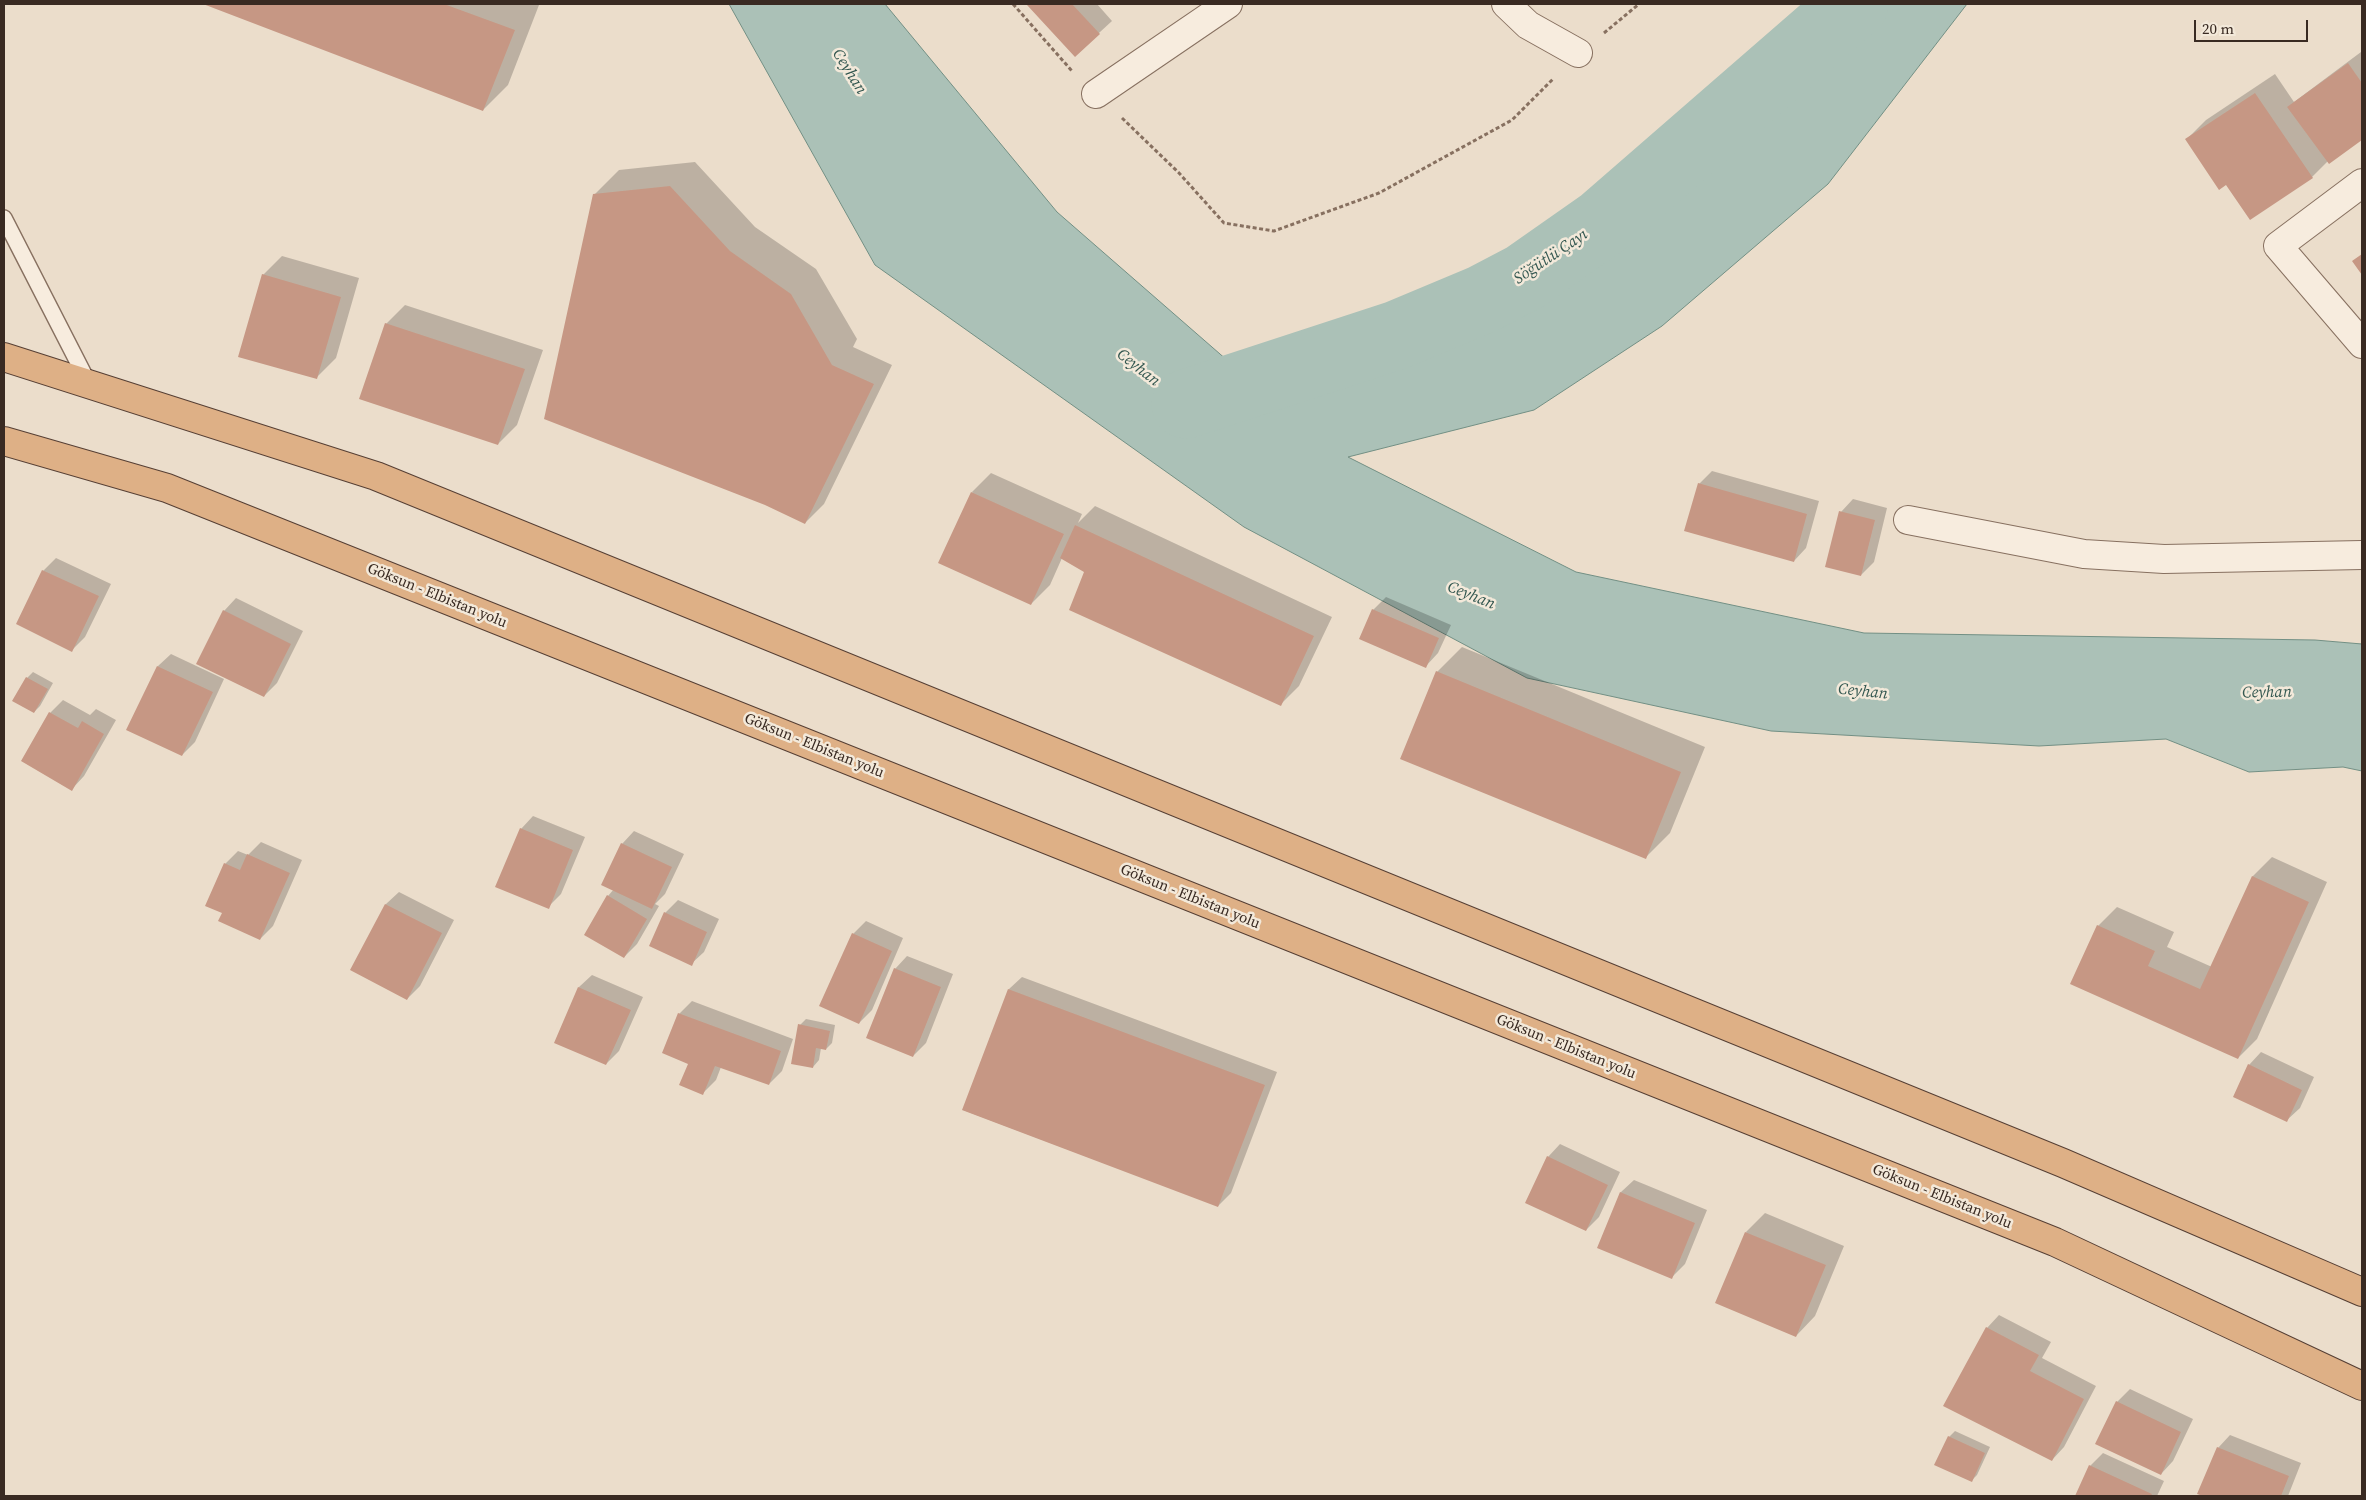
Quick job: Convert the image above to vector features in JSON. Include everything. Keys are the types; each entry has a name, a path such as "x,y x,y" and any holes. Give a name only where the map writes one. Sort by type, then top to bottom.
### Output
{"highway":[{"path":"4,357 376,476 2063,1163 2362,1292"},
{"name":"Göksun - Elbistan yolu","path":"4,441 167,488 2046,1239 2362,1386"}],"street":[{"path":"1096,94 1228,4"},
{"path":"1506,4 1528,25 1578,53"},
{"path":"2362,183 2278,246 2362,344"},
{"path":"1908,520 2084,554 2164,559 2362,555"}],"lane":[{"path":"4,218 89,384"}],"path":[{"path":"1013,4 1075,75 1179,172 1224,223 1274,231 1379,194 1512,120 1578,53 1639,4"}],"water":[{"name":"Ceyhan","path":"729,4 885,4 1057,212 1251,381 1340,381 1473,326 1639,230 1837,4 1967,4 1828,184 1662,326 1534,410 1348,457 1576,572 1864,633 2315,640 2362,644 2362,771 2343,767 2249,772 2166,739 2039,746 1771,731 1527,678 1244,527 875,265"}],"building":[{"path":"203,4 444,4 515,30 483,111"},
{"path":"1028,4 1072,4 1100,34 1075,57"},
{"path":"2348,63 2362,83 2362,140 2329,164 2287,107"},
{"path":"2255,93 2313,178 2250,220 2226,185 2219,190 2185,139"},
{"path":"670,186 730,251 791,294 832,365 874,384 805,524 765,505 544,419 593,194"},
{"path":"2362,254 2362,275 2352,261"},
{"path":"262,274 341,297 317,379 238,357"},
{"path":"385,323 525,369 498,445 359,399"},
{"path":"1698,483 1807,514 1794,562 1684,531"},
{"path":"971,492 1064,534 1031,605 938,563"},
{"path":"1839,511 1875,520 1861,576 1825,567"},
{"path":"1075,525 1314,636 1281,706 1069,610 1084,572 1060,558"},
{"path":"42,570 99,596 72,652 16,624"},
{"path":"1372,609 1439,638 1426,668 1359,639"},
{"path":"223,610 291,644 264,697 196,664"},
{"path":"157,666 213,692 182,756 126,730"},
{"path":"1436,671 1681,772 1646,859 1400,759"},
{"path":"26,677 48,689 34,713 12,701"},
{"path":"49,712 78,728 82,721 104,734 72,791 21,761"},
{"path":"520,828 573,850 549,909 495,887"},
{"path":"621,843 672,867 652,909 601,885"},
{"path":"247,854 290,873 260,940 218,921 222,913 205,906 224,863 240,870"},
{"path":"2252,876 2309,902 2238,1059 2070,984 2097,925 2155,951 2148,966 2200,989"},
{"path":"607,895 647,919 624,958 584,935"},
{"path":"385,904 442,933 407,1000 350,970"},
{"path":"664,912 707,932 692,966 649,946"},
{"path":"852,933 892,951 859,1024 819,1006"},
{"path":"894,968 941,987 913,1057 866,1038"},
{"path":"578,987 631,1010 606,1065 554,1043"},
{"path":"1008,989 1265,1085 1218,1207 962,1110"},
{"path":"678,1013 781,1051 769,1085 715,1066 703,1095 679,1085 688,1064 662,1053"},
{"path":"798,1024 830,1031 826,1050 816,1048 813,1068 791,1064"},
{"path":"2248,1064 2302,1090 2287,1122 2233,1097"},
{"path":"1547,1156 1608,1185 1586,1231 1525,1203"},
{"path":"1620,1192 1695,1223 1672,1279 1597,1248"},
{"path":"1745,1232 1826,1265 1796,1337 1715,1303"},
{"path":"1986,1327 2039,1355 2030,1371 2084,1399 2052,1461 1943,1406"},
{"path":"2116,1401 2181,1432 2161,1475 2095,1444"},
{"path":"1948,1436 1985,1453 1972,1482 1934,1465"},
{"path":"2217,1447 2289,1476 2281,1496 2203,1496 2197,1494"},
{"path":"2089,1465 2152,1494 2151,1496 2075,1496"}],"waterway":[{"name":"Söğütlü Çayı","path":"1186,404 1397,335 1483,299 1525,277 1602,223 1854,4"}]}
